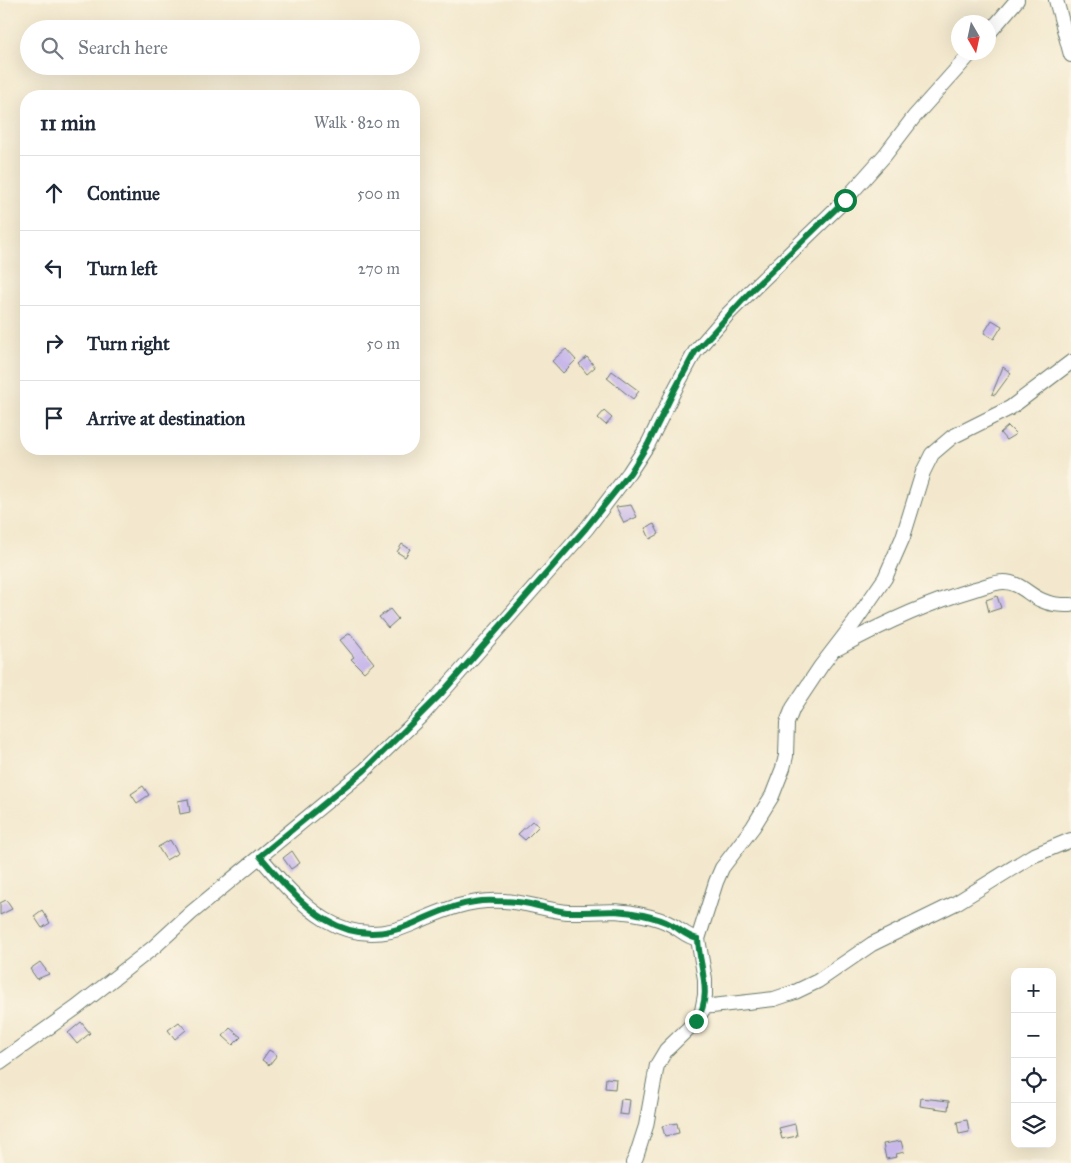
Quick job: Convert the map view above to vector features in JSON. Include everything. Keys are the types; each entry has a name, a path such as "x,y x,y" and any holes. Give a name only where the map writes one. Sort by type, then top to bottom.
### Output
{"street":[{"path":"996,25 1017,0"},
{"path":"1056,0 1071,55"},
{"path":"0,1062 121,973 364,771 441,694 586,528 630,473 648,444 695,352 754,288 845,200 914,117 965,60"},
{"path":"633,1163 646,1126 657,1065 666,1050 696,1021 703,1007 705,979 698,939 712,891 722,868 763,811 781,775 786,756 787,723 793,708 885,578 903,537 923,472 932,454 952,436 1010,408 1071,362"},
{"path":"834,650 866,632 948,597 1004,582 1014,584 1040,600 1055,604 1071,605"},
{"path":"703,1007 774,999 796,992 823,978 872,944 956,903 1032,856 1071,840"},
{"path":"260,856 284,886 308,909 329,922 356,932 373,934 386,932 407,926 429,915 454,907 490,900 524,903 559,911 615,910 628,912 667,922 689,937 698,939"}],"building":[{"path":"992,320 1002,326 994,339 984,333"},
{"path":"566,349 576,360 563,373 552,361"},
{"path":"587,357 595,367 587,374 579,364"},
{"path":"1003,367 1011,373 995,395 992,394"},
{"path":"612,371 639,391 633,399 607,378"},
{"path":"604,411 612,418 606,425 598,418"},
{"path":"1008,426 1016,434 1006,440 1000,433"},
{"path":"631,505 637,517 624,523 616,507"},
{"path":"654,524 659,534 650,539 645,528"},
{"path":"402,544 410,549 405,557 397,552"},
{"path":"997,596 1001,608 989,612 986,600"},
{"path":"390,609 398,619 388,628 379,617"},
{"path":"350,633 374,663 364,672 351,659 354,657 340,640"},
{"path":"143,786 149,795 137,803 131,794"},
{"path":"188,799 190,812 180,814 178,801"},
{"path":"532,821 539,826 525,840 518,834"},
{"path":"170,840 178,853 166,860 158,847"},
{"path":"292,851 300,863 291,869 283,858"},
{"path":"6,900 12,909 0,915 0,903"},
{"path":"42,910 50,923 42,928 34,916"},
{"path":"40,962 49,974 37,979 30,969"},
{"path":"81,1022 90,1033 77,1044 68,1033"},
{"path":"179,1022 186,1030 175,1039 168,1030"},
{"path":"230,1028 241,1037 233,1045 223,1036"},
{"path":"269,1050 277,1055 269,1065 262,1060"},
{"path":"606,1078 616,1079 615,1089 605,1088"},
{"path":"921,1098 949,1101 948,1110 920,1106"},
{"path":"621,1099 630,1100 628,1115 619,1114"},
{"path":"967,1120 969,1132 959,1134 957,1122"},
{"path":"677,1123 679,1133 665,1136 662,1126"},
{"path":"795,1124 797,1136 782,1139 779,1128"},
{"path":"901,1141 904,1152 896,1154 897,1157 886,1159 883,1144"}],"route":[{"path":"696,1021 702,1011 705,995 705,979 698,939 689,937 667,922 615,910 570,912 551,910 524,903 490,900 454,907 429,915 402,928 386,932 373,934 356,932 329,922 308,909 284,886 260,856 364,771 441,694 586,528 630,473 662,418 695,352 728,314 845,200"}]}
